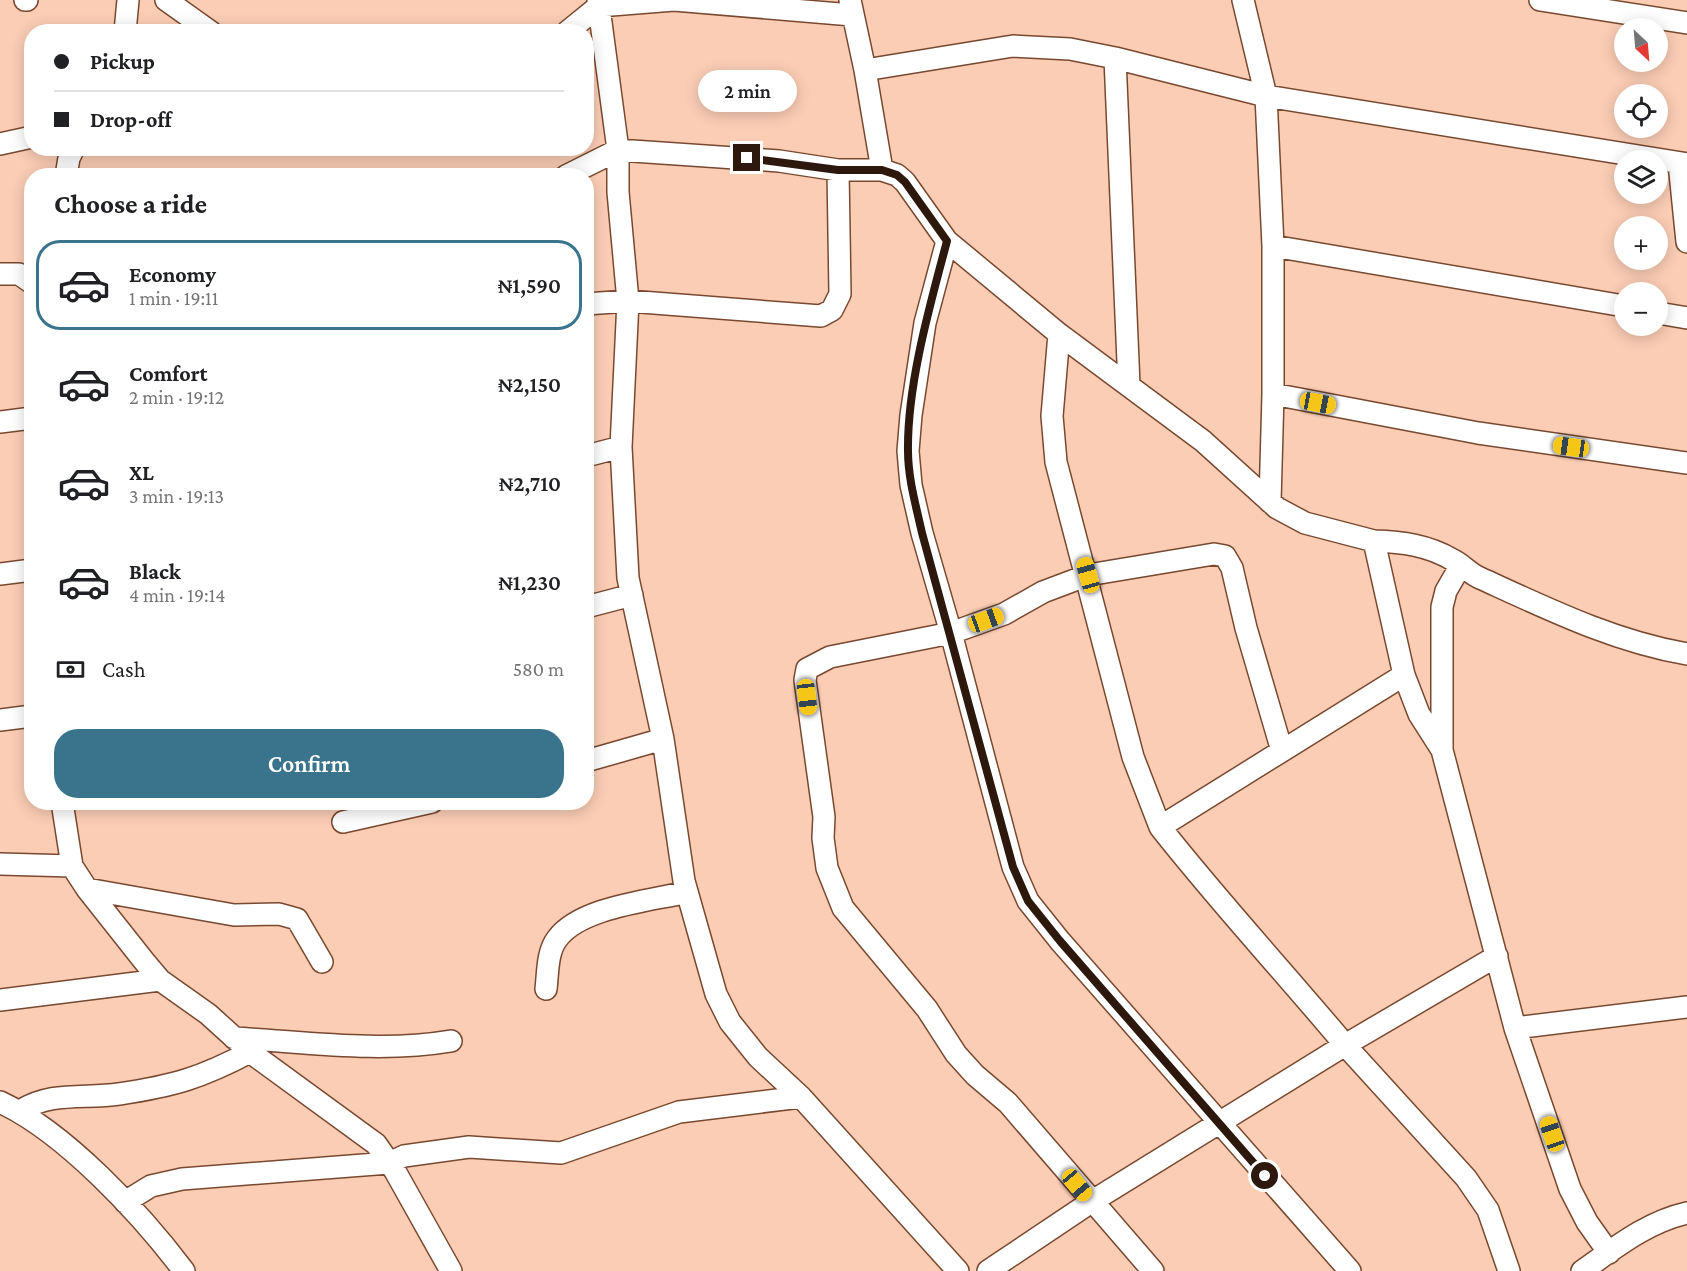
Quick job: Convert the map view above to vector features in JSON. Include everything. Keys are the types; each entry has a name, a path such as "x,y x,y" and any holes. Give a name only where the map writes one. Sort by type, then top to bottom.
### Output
{"street":[{"path":"125,24 128,0"},
{"path":"165,0 200,24"},
{"path":"576,24 598,3 674,0 851,8 865,70 882,170"},
{"path":"1243,0 1266,96 1273,246 1270,502"},
{"path":"1540,0 1652,9 1687,23"},
{"path":"598,3 618,150 618,192 627,301 621,447 628,578 663,739 687,892 716,994 730,1022 758,1057 801,1097 958,1271"},
{"path":"865,70 1013,46 1070,49 1116,58 1266,96 1683,164 1687,243"},
{"path":"1116,58 1129,386"},
{"path":"0,144 24,139"},
{"path":"582,168 618,150 779,161 838,170 882,170 897,175 905,182 947,241 1059,334 1203,441 1270,502 1305,523 1374,541 1407,542 1436,551 1461,565 1473,575 1604,633 1647,647 1687,654"},
{"path":"594,303 627,301 821,316 832,310 840,294 838,170"},
{"path":"947,241 926,323 908,451 911,485 1013,867 1028,901 1060,941 1350,1271"},
{"path":"1273,246 1614,304"},
{"path":"0,274 24,276"},
{"path":"1668,315 1687,318"},
{"path":"1059,334 1052,416 1056,462 1088,575 1134,757 1160,827 1203,883 1260,944 1345,1045 1466,1178 1488,1210 1509,1271"},
{"path":"1273,394 1478,434 1687,463"},
{"path":"0,423 24,418"},
{"path":"594,454 621,447"},
{"path":"1374,541 1404,675 1419,714 1442,750"},
{"path":"1153,1271 1091,1202 1008,1103 975,1075 956,1054 927,1010 843,908 827,868 823,838 824,817 805,680 807,669 830,657 951,633 1004,614 1043,592 1088,575 1214,554 1225,556 1233,568 1246,628 1282,751"},
{"path":"1461,565 1446,591 1442,607 1442,750 1515,1028 1570,1189 1587,1221 1609,1253"},
{"path":"0,574 24,571"},
{"path":"594,605 632,595"},
{"path":"1160,827 1404,675"},
{"path":"0,720 24,717"},
{"path":"594,759 663,739"},
{"path":"63,810 72,866 87,889 160,980 208,1014 250,1052 376,1144 451,1271"},
{"path":"343,822 396,810"},
{"path":"0,864 72,866"},
{"path":"87,889 234,915 279,914 297,919 322,962"},
{"path":"546,989 550,954 556,940 570,926 599,912 687,892"},
{"path":"988,1271 1217,1122 1497,956"},
{"path":"0,1000 160,980"},
{"path":"1515,1028 1687,1007"},
{"path":"234,1038 388,1047 422,1046 451,1041"},
{"path":"20,1111 45,1098 115,1095 173,1085 207,1075 250,1052"},
{"path":"125,1202 151,1186 182,1179 389,1163 404,1156 469,1147 561,1153 678,1112 801,1097"},
{"path":"0,1101 20,1111 72,1153 125,1202 184,1271"},
{"path":"1582,1271 1653,1225 1687,1213"}],"route":[{"path":"747,158 838,170 882,170 897,175 905,182 947,241 926,323 911,415 908,451 911,485 1013,867 1028,901 1060,941 1265,1176"}]}
